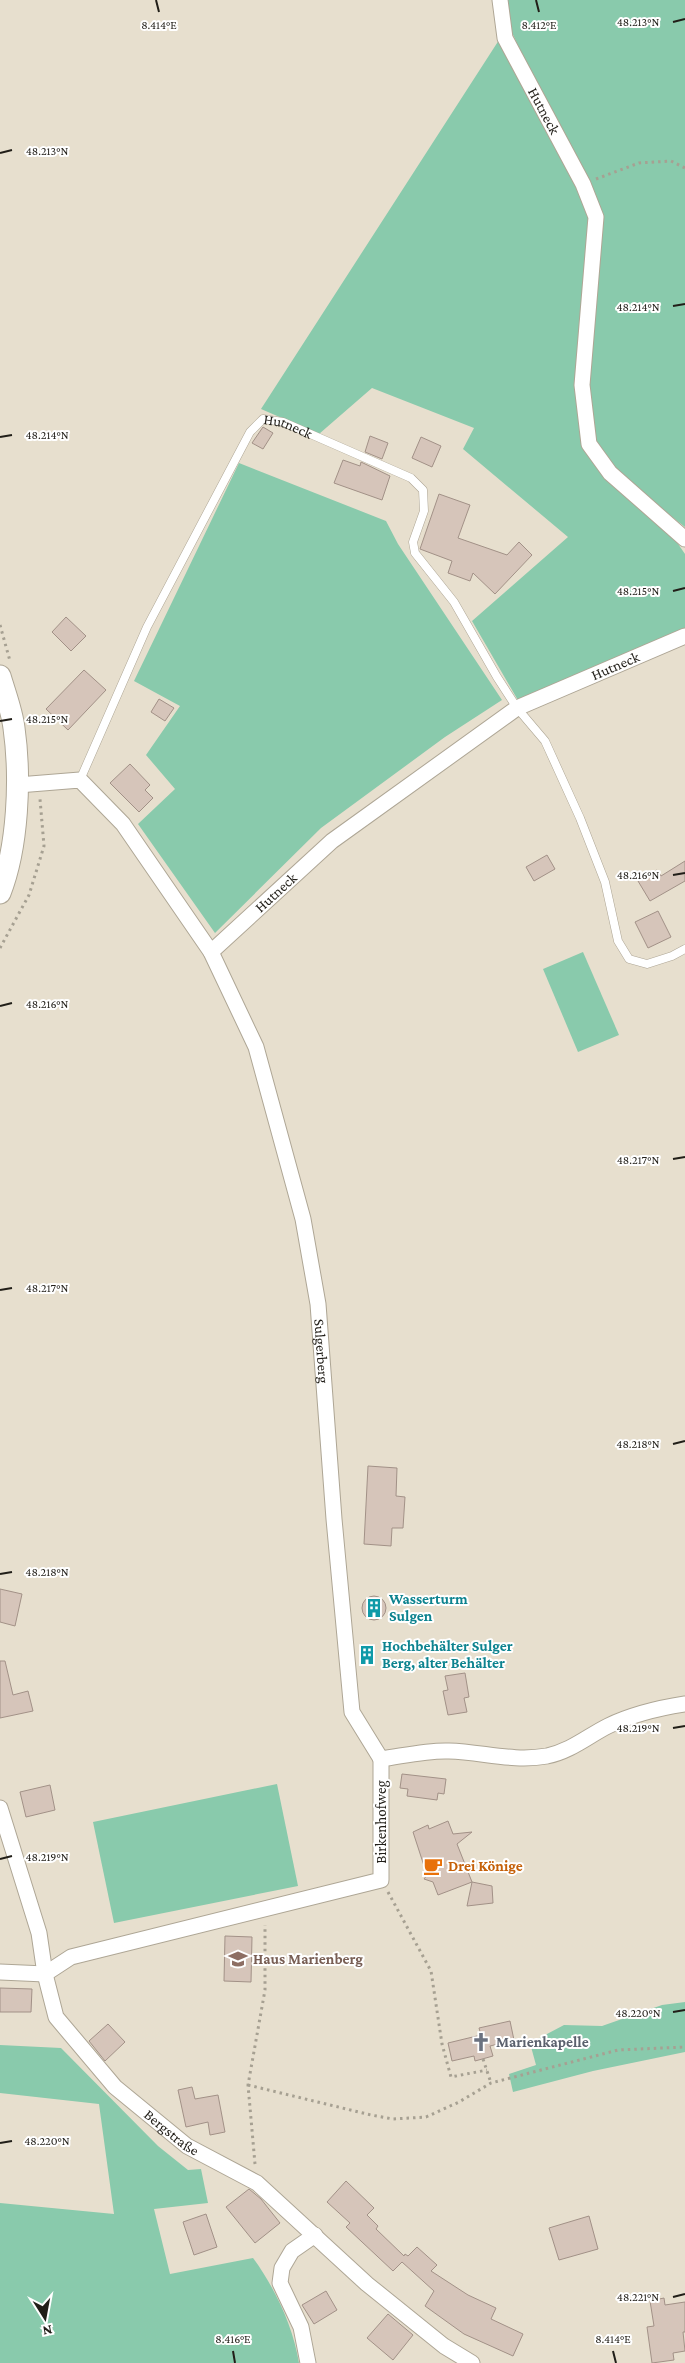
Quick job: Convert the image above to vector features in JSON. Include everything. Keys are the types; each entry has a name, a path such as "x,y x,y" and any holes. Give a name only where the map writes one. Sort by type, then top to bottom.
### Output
{"main road":[{"path":"0,676 28,784 9,870 0,893"}],"street":[{"name":"Hutneck","path":"500,0 505,38 584,184 596,217 582,385 589,444 610,473 685,539"},
{"name":"Hutneck","path":"211,952 332,841 518,708 685,636"},
{"path":"28,784 80,780 123,824 211,952"},
{"name":"Sulgerberg","path":"211,952 256,1047 304,1219 318,1304 334,1519 352,1712 381,1759"},
{"name":"Birkenhofweg","path":"45,1974 71,1957 381,1880 381,1759 448,1751 522,1759 546,1756 572,1747 608,1726 628,1718 656,1708 685,1704"},
{"name":"Bergstraße","path":"0,1808 39,1933 45,1974 56,2016 116,2087 187,2146 257,2183 367,2284 444,2346 472,2363"},
{"path":"0,1972 45,1974"},
{"path":"308,2363 301,2326 280,2283 282,2268 292,2251 315,2235"}],"lane":[{"name":"Hutneck","path":"80,780 147,627 250,432 263,419 283,422 411,478 423,490 424,511 413,542 415,553 454,602 518,708 545,740 580,818 605,882 618,941 629,958 647,964 672,956 685,949"}],"path":[{"path":"584,184 639,163 671,161 685,168"},
{"path":"0,948 29,895 44,846 28,784"},
{"path":"381,1880 431,1971 442,2044 451,2077 487,2070"},
{"path":"254,2158 248,2085 265,1990 265,1909"},
{"path":"248,2085 393,2119 426,2117 459,2102 490,2082 618,2050 685,2047"},
{"path":"483,2059 490,2082"}],"green space":[{"path":"506,0 685,0 685,527 627,482 598,450 587,407 601,226 509,26"},
{"path":"499,40 580,188 590,218 577,405 620,491 676,541 685,554 685,633 519,702 472,621 568,537 463,449 474,428 372,388 319,434 261,409"},
{"path":"239,463 386,521 398,544 502,700 445,737 321,828 215,933 138,824 175,789 146,755 180,706 134,681"},
{"path":"583,952 619,1035 578,1052 543,969"},
{"path":"277,1784 298,1886 114,1923 93,1822"},
{"path":"685,2002 685,2052 593,2071 513,2092 509,2074 536,2065 530,2043 564,2025 602,2026 662,2005"},
{"path":"0,2045 61,2048 158,2146 188,2170 201,2169 208,2203 154,2209 170,2274 253,2258 269,2282 288,2321 299,2363 0,2363 0,2203 114,2214 99,2104 0,2093"}],"building":[{"path":"263,427 273,433 263,449 252,443"},
{"path":"370,436 388,443 382,459 365,452"},
{"path":"421,437 441,446 432,467 412,458"},
{"path":"343,460 360,466 361,462 390,476 382,500 334,483"},
{"path":"439,494 470,505 458,538 507,555 519,542 532,555 495,594 473,573 470,581 448,573 452,561 420,549"},
{"path":"66,617 86,636 71,651 52,632"},
{"path":"84,670 106,690 68,730 46,709"},
{"path":"159,699 174,708 165,721 151,712"},
{"path":"130,764 150,785 145,790 153,798 139,812 110,783"},
{"path":"547,855 555,869 534,881 526,867"},
{"path":"685,861 685,881 650,901 638,881 657,870 661,876"},
{"path":"658,911 671,937 648,948 635,922"},
{"path":"368,1466 397,1468 396,1496 405,1497 403,1528 392,1528 391,1546 364,1544"},
{"path":"0,1589 22,1594 15,1626 0,1622"},
{"name":"Wasserturm Sulgen","path":"374,1596 379,1597 385,1603 385,1613 379,1619 374,1620 369,1619 363,1613 362,1608 363,1603 369,1597"},
{"path":"0,1661 5,1661 13,1695 28,1691 33,1711 0,1718"},
{"path":"465,1673 469,1697 464,1698 467,1712 448,1715 443,1691 448,1690 445,1676"},
{"path":"402,1774 446,1779 444,1794 438,1793 437,1800 407,1796 408,1789 400,1788"},
{"path":"50,1785 55,1810 26,1817 20,1792"},
{"path":"448,1821 453,1834 472,1832 457,1844 472,1882 438,1895 433,1882 424,1879 427,1875 413,1832 428,1825 429,1829"},
{"path":"472,1882 492,1886 493,1903 467,1906"},
{"name":"Haus Marienberg","path":"225,1936 252,1937 251,1982 224,1981"},
{"path":"0,1988 32,1989 31,2012 0,2012"},
{"name":"Marienkapelle","path":"510,2021 514,2040 490,2046 493,2056 475,2061 474,2056 452,2061 448,2043 481,2035 479,2028"},
{"path":"108,2024 125,2042 105,2061 89,2041"},
{"path":"192,2087 195,2099 218,2095 225,2132 210,2135 208,2122 186,2127 178,2090"},
{"path":"346,2181 374,2208 367,2215 378,2226 376,2229 404,2256 405,2254 408,2256 417,2247 437,2265 431,2271 468,2295 496,2308 491,2319 523,2334 513,2356 464,2334 425,2306 434,2291 402,2262 393,2271 346,2227 350,2223 327,2202"},
{"path":"249,2189 261,2199 280,2223 255,2243 226,2207"},
{"path":"206,2214 217,2247 194,2255 183,2222"},
{"path":"589,2216 598,2249 559,2260 549,2228"},
{"path":"326,2291 337,2310 314,2324 302,2305"},
{"path":"664,2298 665,2305 685,2302 685,2332 683,2332 685,2351 673,2353 674,2360 652,2363 647,2327 654,2326 650,2301"},
{"path":"388,2314 413,2335 393,2360 367,2338"}],"place":[{"name":"Wasserturm Sulgen","path":"374,1608"},
{"name":"Hochbehälter Sulger Berg, alter Behälter","path":"367,1655"},
{"name":"Drei Könige","path":"433,1866"},
{"name":"Haus Marienberg","path":"238,1959"},
{"name":"Marienkapelle","path":"481,2042"}]}
